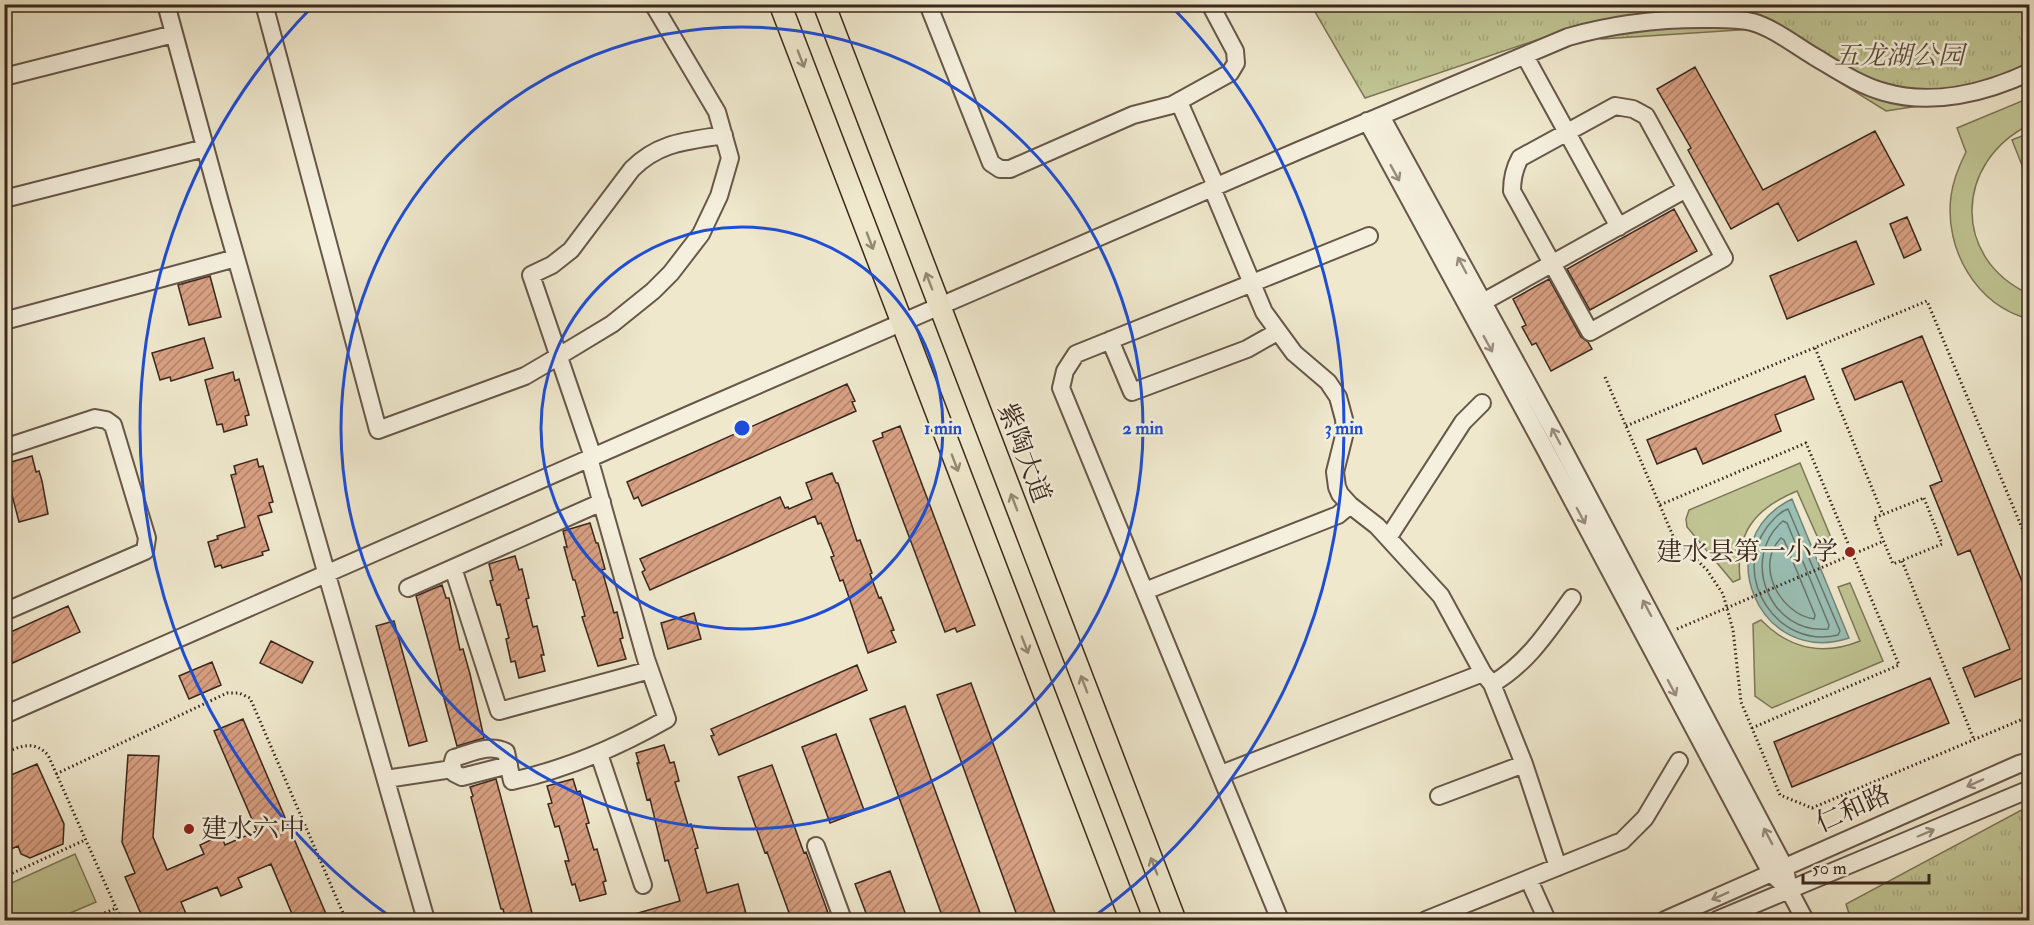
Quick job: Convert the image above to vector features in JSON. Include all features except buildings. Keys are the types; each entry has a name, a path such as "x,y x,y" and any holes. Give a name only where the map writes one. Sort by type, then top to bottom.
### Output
{"main road":[{"path":"780,4 1131,921"},
{"name":"紫陶大道","path":"824,4 1175,921"}],"street":[{"path":"166,4 236,258 426,921"},
{"path":"264,4 378,430 525,376 633,309 659,285 688,252 711,214 726,177 730,158 717,112 653,4"},
{"path":"928,4 992,163 1000,169 1010,170 1133,115 1179,102 1230,73 1236,63 1235,51 1210,4"},
{"path":"4,716 901,322 1568,37 1621,24 1656,20 1733,19 1763,27 1860,82 1885,92 1912,98 1941,98 1964,94 1986,89 2030,72"},
{"path":"4,77 174,34"},
{"path":"1525,56 1619,227"},
{"path":"1179,102 1264,312 1294,353 1328,382 1338,397 1345,432 1335,472 1340,494 1377,526 1441,596 1487,678 1524,764 1558,867"},
{"path":"1615,106 1640,112 1646,116 1686,189 1724,258 1590,332 1512,191 1512,182 1520,158 1615,106"},
{"path":"1374,119 1483,302 1661,636 1778,871"},
{"path":"1374,119 1544,447 1805,921"},
{"path":"386,779 452,769 454,758 490,747 498,747 506,752 512,781 599,754 667,719 650,670 591,458 531,275 552,265 571,250 641,160 676,142 724,135"},
{"path":"4,199 205,148"},
{"path":"1483,302 1686,189"},
{"path":"1280,921 1061,388 1065,371 1076,354 1369,236"},
{"path":"4,321 236,258"},
{"path":"1110,340 1132,392 1247,349 1277,332"},
{"path":"1388,538 1463,422 1482,403"},
{"path":"4,448 95,418 106,420 113,425 147,538 145,551 4,612"},
{"path":"408,588 602,502"},
{"path":"1145,591 1338,516 1350,505"},
{"path":"453,568 499,711 650,670"},
{"path":"1221,774 1516,667 1528,657 1572,598"},
{"path":"599,754 644,885"},
{"path":"1426,921 1622,841 1630,835 1652,808 1679,761"},
{"name":"仁和路","path":"1665,921 2030,761"},
{"path":"1439,796 1524,764"},
{"name":"仁和路","path":"1717,921 2030,789"},
{"path":"816,846 843,921"},
{"path":"1529,880 1547,921"}],"path":[{"path":"1626,426 1927,301 2030,547"},
{"path":"1815,348 1883,515"},
{"path":"1605,377 1673,536 1707,570 1720,588 1728,607 1737,653 1741,702 1780,795 1812,808 2030,716"},
{"path":"1659,505 1806,443 1899,665 1752,728"},
{"path":"1924,498 1942,544 1893,564 1884,542 1875,518 1924,498"},
{"path":"1661,636 1884,542"},
{"path":"1902,561 1974,740"},
{"path":"56,774 227,693 250,698 346,921"},
{"path":"4,753 26,744 37,746 48,755 123,921"},
{"path":"4,877 85,840"},
{"path":"88,921 116,908"}],"green space":[{"name":"五龙湖公园","path":"1311,5 2029,5 2029,79 1992,95 1886,111 1754,29 1602,39 1557,33 1365,98"},
{"path":"2029,98 2029,125 2005,141 1987,162 1976,185 1972,210 1975,234 1986,258 2004,278 2029,294 2029,319 2010,312 1979,288 1959,255 1950,216 1953,184 1966,152 1957,128"},
{"path":"2029,133 2029,183 2012,140"},
{"path":"1800,463 1832,540 1821,545 1797,491 1770,505 1751,524 1741,548 1740,579 1733,582 1687,527 1686,519 1689,510"},
{"path":"1850,583 1883,661 1772,708 1755,696 1753,624 1761,620 1783,638 1807,647 1833,648 1860,641 1838,587"},
{"path":"2029,806 2029,920 1851,920 1846,904"},
{"path":"75,854 96,902 54,920 5,920 5,886"}],"water":[{"path":"1792,499 1849,638 1817,642 1790,635 1768,618 1754,595 1748,569 1752,543 1766,518"}],"place":[{"name":"建水县第一小学","path":"1850,552"},
{"name":"建水六中","path":"189,829"}]}
